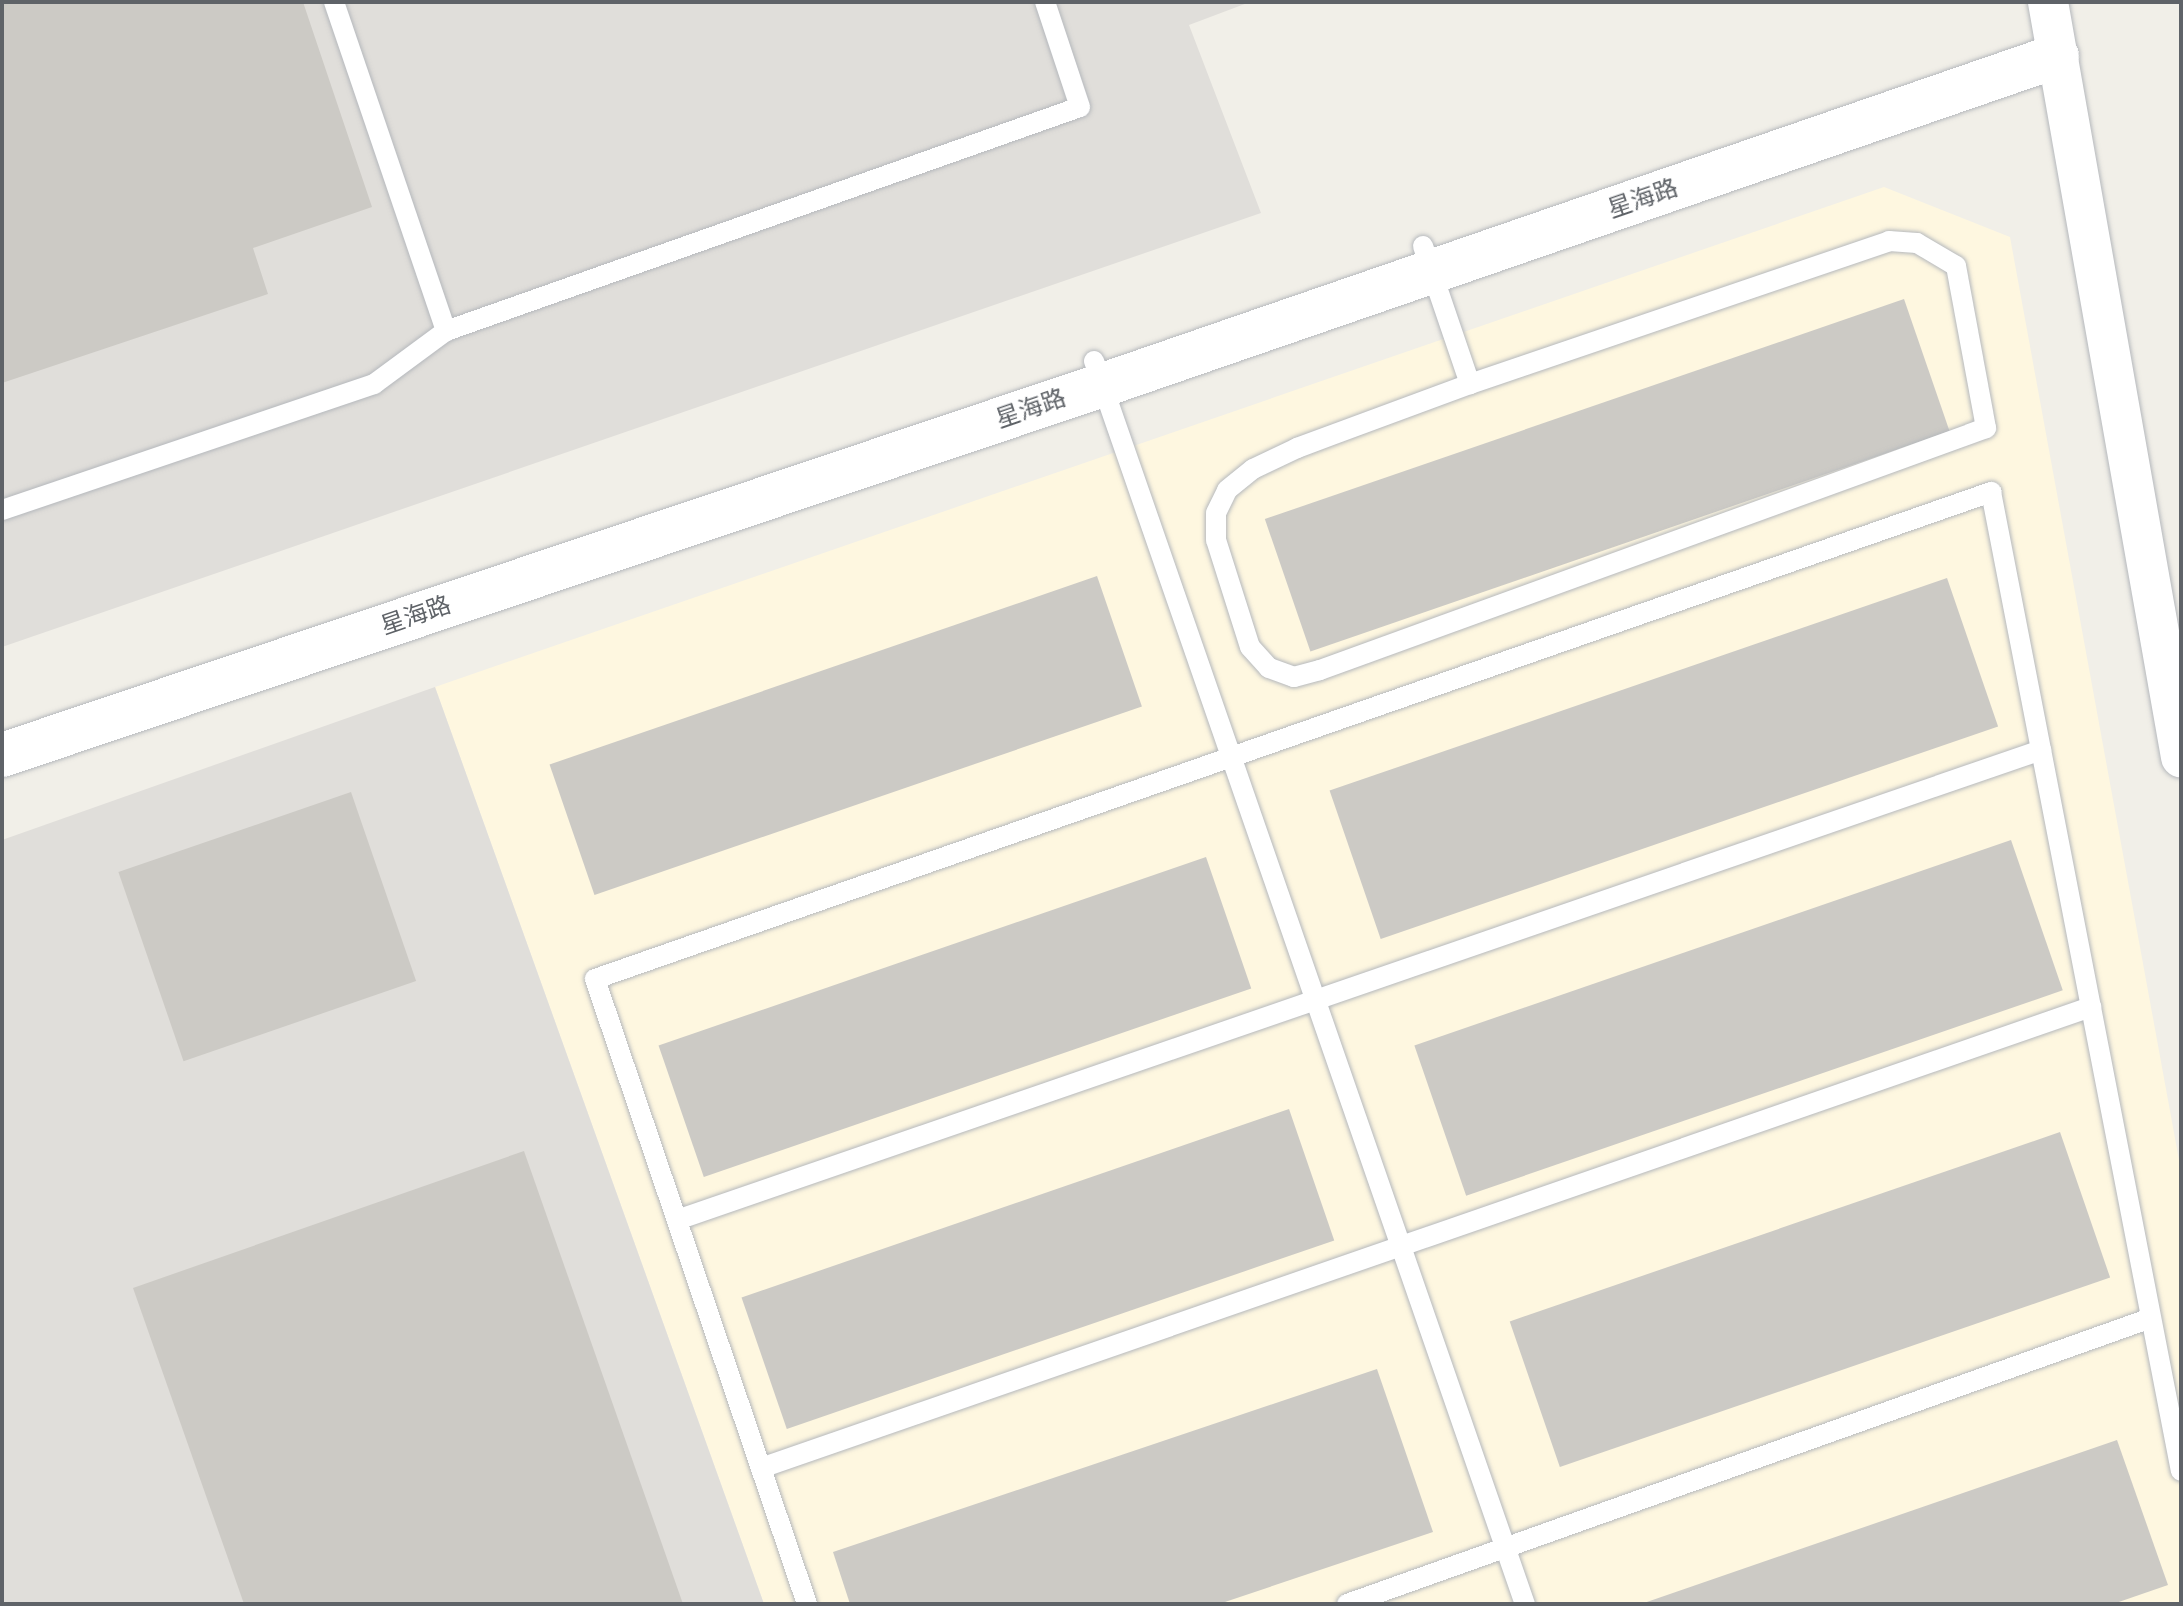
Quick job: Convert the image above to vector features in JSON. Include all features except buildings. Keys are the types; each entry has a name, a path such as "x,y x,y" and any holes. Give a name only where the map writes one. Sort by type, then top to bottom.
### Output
{"street":[{"name":"星海路","path":"2,755 1427,259 2052,28"},
{"path":"2052,28 2181,757"},
{"name":"星海路","path":"2,726 1098,373"}],"lane":[{"path":"334,2 446,331"},
{"path":"2,510 374,384 446,331 1080,107 1045,2"},
{"path":"1889,241 1917,243 1956,266 1986,428 1320,670 1294,677 1269,668 1250,647 1216,540 1216,513 1227,490 1253,469 1297,448 1470,384 1889,241"},
{"path":"1427,259 1470,384"},
{"path":"1098,373 1525,1604"},
{"path":"807,1604 595,979 1991,492 2181,1471"},
{"path":"677,1220 2041,750"},
{"path":"761,1468 1402,1249 2091,1007"},
{"path":"1347,1604 1506,1550 2151,1318"}],"shaded area":[{"path":"2,2 1250,2 1189,25 1261,213 2,647"},
{"path":"1884,187 2010,237 2181,1171 2181,1604 764,1604 435,687"},
{"path":"435,687 764,1604 2,1604 2,840"}]}
